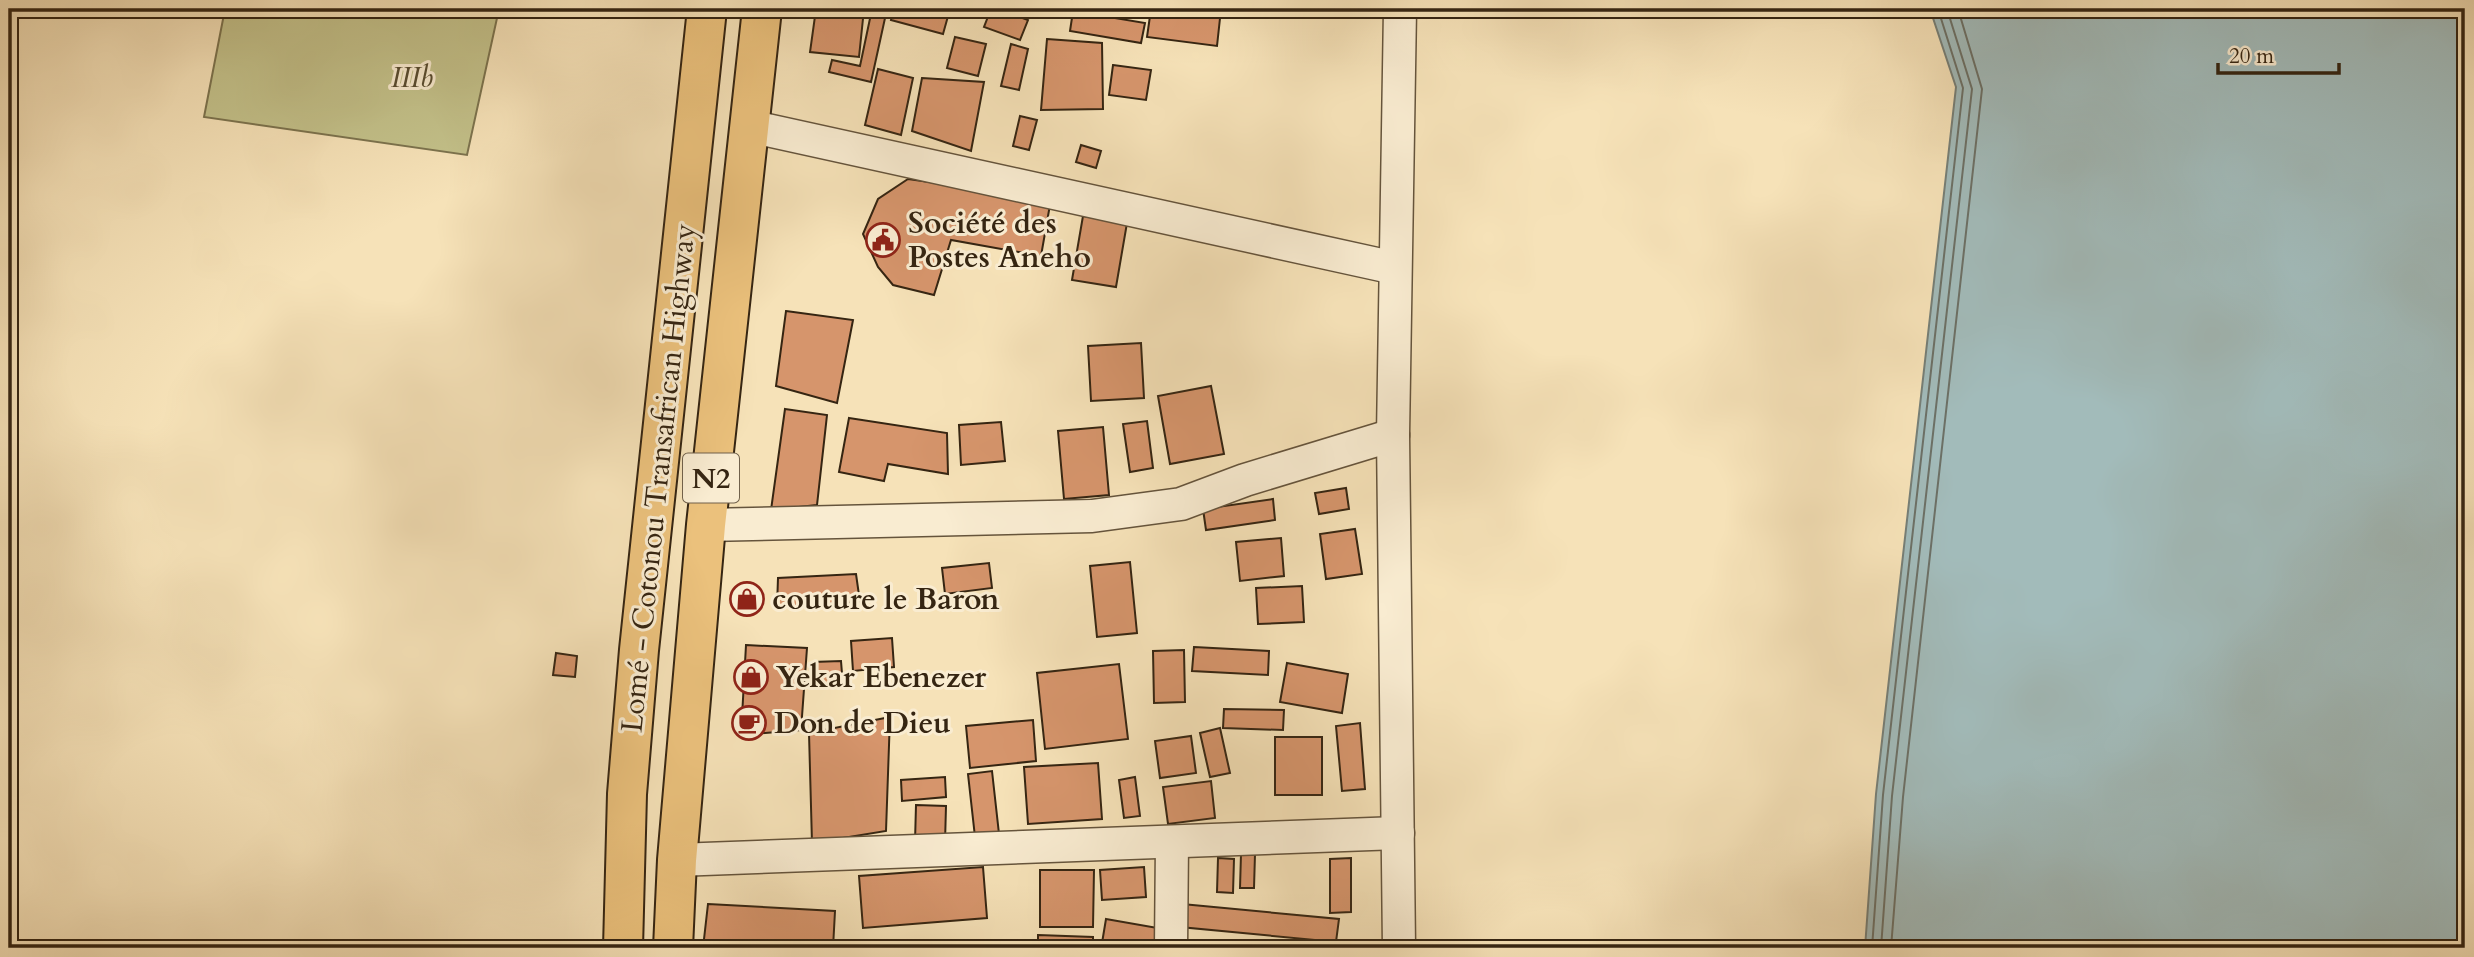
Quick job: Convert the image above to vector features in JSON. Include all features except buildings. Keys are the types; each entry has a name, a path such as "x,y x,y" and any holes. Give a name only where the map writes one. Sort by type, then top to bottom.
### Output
{"highway":[{"name":"Lomé - Cotonou Transafrican Highway","path":"623,948 627,794 639,650 707,9"},
{"name":"Lomé - Cotonou Transafrican Highway","path":"673,948 677,860 706,525 762,9"}],"street":[{"path":"1399,948 1393,435 1400,9"},
{"path":"749,126 1395,268"},
{"path":"706,525 1092,516 1181,504 1245,480 1393,435"},
{"path":"677,860 1398,834"},
{"path":"1171,948 1172,842"}],"green space":[{"name":"IIIb","path":"225,9 499,9 467,155 204,117"}],"water":[{"path":"1930,9 2465,9 2465,948 1865,948 1876,794 1956,87"}],"place":[{"name":"Société des Postes Aneho","path":"883,240"},
{"name":"couture le Baron","path":"747,599"},
{"name":"Yekar Ebenezer","path":"751,677"},
{"name":"Don de Dieu","path":"749,723"}]}
